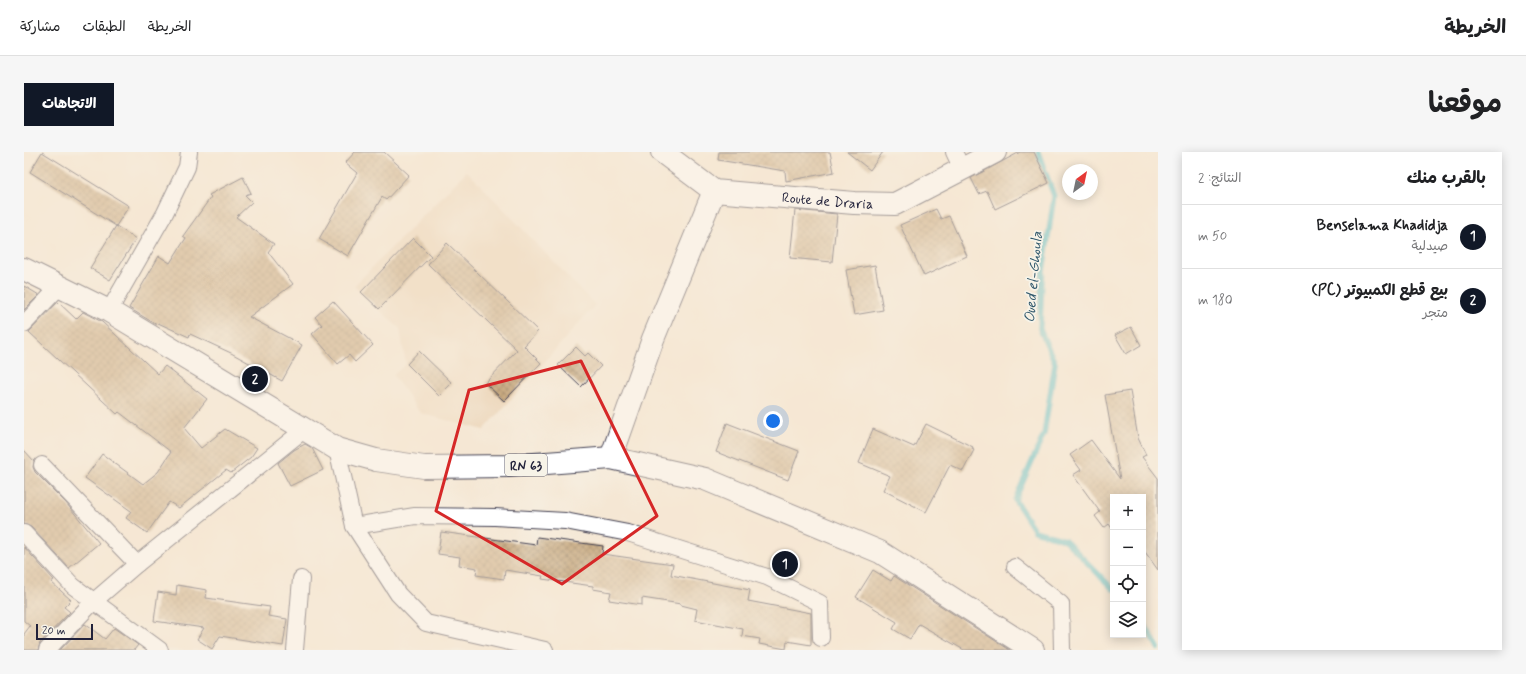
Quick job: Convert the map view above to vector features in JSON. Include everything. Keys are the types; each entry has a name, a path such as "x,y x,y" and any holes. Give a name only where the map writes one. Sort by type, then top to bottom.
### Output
{"main road":[{"path":"611,458 653,339 714,192 662,152"},
{"name":"Route de Draria","path":"714,192 854,203 895,204 958,160 995,152"},
{"name":"RN 63","path":"24,268 59,288 109,311 337,449 376,460 424,467 508,466 611,458 705,478 880,552 1034,650"}],"street":[{"path":"109,311 165,213 187,167 189,152"},
{"path":"24,324 59,288"},
{"path":"47,650 93,602 137,564 304,429"},
{"path":"337,449 354,526 398,594 426,623 545,650"},
{"path":"42,465 137,564"},
{"path":"354,526 415,516 495,517 565,521 628,533 767,576 820,603 821,638"},
{"path":"24,533 73,586 160,650"},
{"path":"1015,567 1062,604 1062,650"},
{"path":"295,650 301,579"}],"highlighted area":[{"path":"581,361 657,516 562,584 436,511 469,390"}],"shaded area":[{"path":"467,171 595,305 484,430 420,413 393,375 406,364 400,329 354,286"}],"building":[{"path":"42,152 129,206 116,226 30,172"},
{"path":"355,152 384,152 409,175 386,200 382,197 348,256 319,239 357,173 345,163"},
{"path":"719,152 830,152 834,172 786,181 785,171 718,160"},
{"path":"847,152 883,152 870,170"},
{"path":"1020,152 1034,152 1049,183 995,209 987,191 979,194 971,178"},
{"path":"243,177 251,193 245,195 252,202 236,217 274,244 268,252 293,284 249,317 302,345 282,381 231,353 190,334 189,337 158,323 157,325 129,308 159,256 170,263 186,238 183,236 211,197 209,195"},
{"path":"936,209 941,219 949,216 967,256 924,276 900,225"},
{"path":"795,210 837,214 832,262 790,258"},
{"path":"116,226 136,239 110,280 90,268"},
{"path":"413,238 431,256 379,309 361,292"},
{"path":"447,243 538,331 524,346 541,363 504,401 485,383 517,350 428,264"},
{"path":"875,265 883,310 854,315 846,270"},
{"path":"24,286 39,295 24,310"},
{"path":"333,301 373,345 355,362 349,355 338,364 312,334 322,325 315,317"},
{"path":"58,302 76,319 83,312 102,322 158,374 165,366 207,399 184,428 201,448 225,429 257,448 251,457 231,473 226,470 179,508 169,502 147,533 126,518 131,511 85,478 102,454 143,484 158,472 171,452 119,412 117,414 29,332"},
{"path":"1131,327 1141,345 1126,354 1115,335"},
{"path":"576,347 585,356 588,353 601,366 581,387 558,365"},
{"path":"419,351 452,383 439,396 407,364"},
{"path":"1130,391 1138,438 1146,455 1142,457 1158,478 1158,570 1146,553 1146,494 1110,494 1110,526 1109,524 1104,528 1095,516 1100,512 1073,475 1081,470 1070,455 1091,440 1120,479 1105,395"},
{"path":"727,423 799,451 788,480 716,452"},
{"path":"926,424 973,447 972,449 974,450 963,471 950,465 926,512 883,490 890,476 859,463 873,429 914,447"},
{"path":"305,444 312,448 323,470 290,486 278,463 294,450"},
{"path":"24,450 34,461 33,467 35,472 66,503 99,543 69,568 31,527 24,524"},
{"path":"441,532 536,545 537,537 603,546 602,554 673,564 671,575 750,590 748,601 811,613 811,645 787,641 786,649 759,644 760,639 742,636 743,629 695,620 697,609 681,604 642,598 642,605 609,600 611,592 593,589 593,586 542,579 543,576 505,570 504,579 476,575 477,568 459,565 460,557 438,554"},
{"path":"24,547 54,580 51,582 71,600 64,607 70,612 40,643 38,650 24,650 24,634 30,626 24,621"},
{"path":"873,570 891,581 894,576 1010,650 964,650 919,624 910,639 893,629 897,622 856,597"},
{"path":"177,585 207,590 206,598 270,607 268,616 287,619 283,646 220,636 212,649 197,639 204,628 154,621 158,592 176,595"},
{"path":"85,624 105,639 114,628 138,645 134,650 60,650"}],"waterway":[{"name":"Oued el-Ghoula","path":"1038,152 1054,196 1042,279 1040,329 1055,363 1044,434 1015,500 1035,531 1065,540 1110,586"},
{"name":"Oued el-Ghoula","path":"1146,626 1158,648"}],"place":[{"name":"بيع قطع الكمبيوتر (PC)","path":"255,379"},
{"name":"Benselama Khadidja","path":"785,564"}]}
